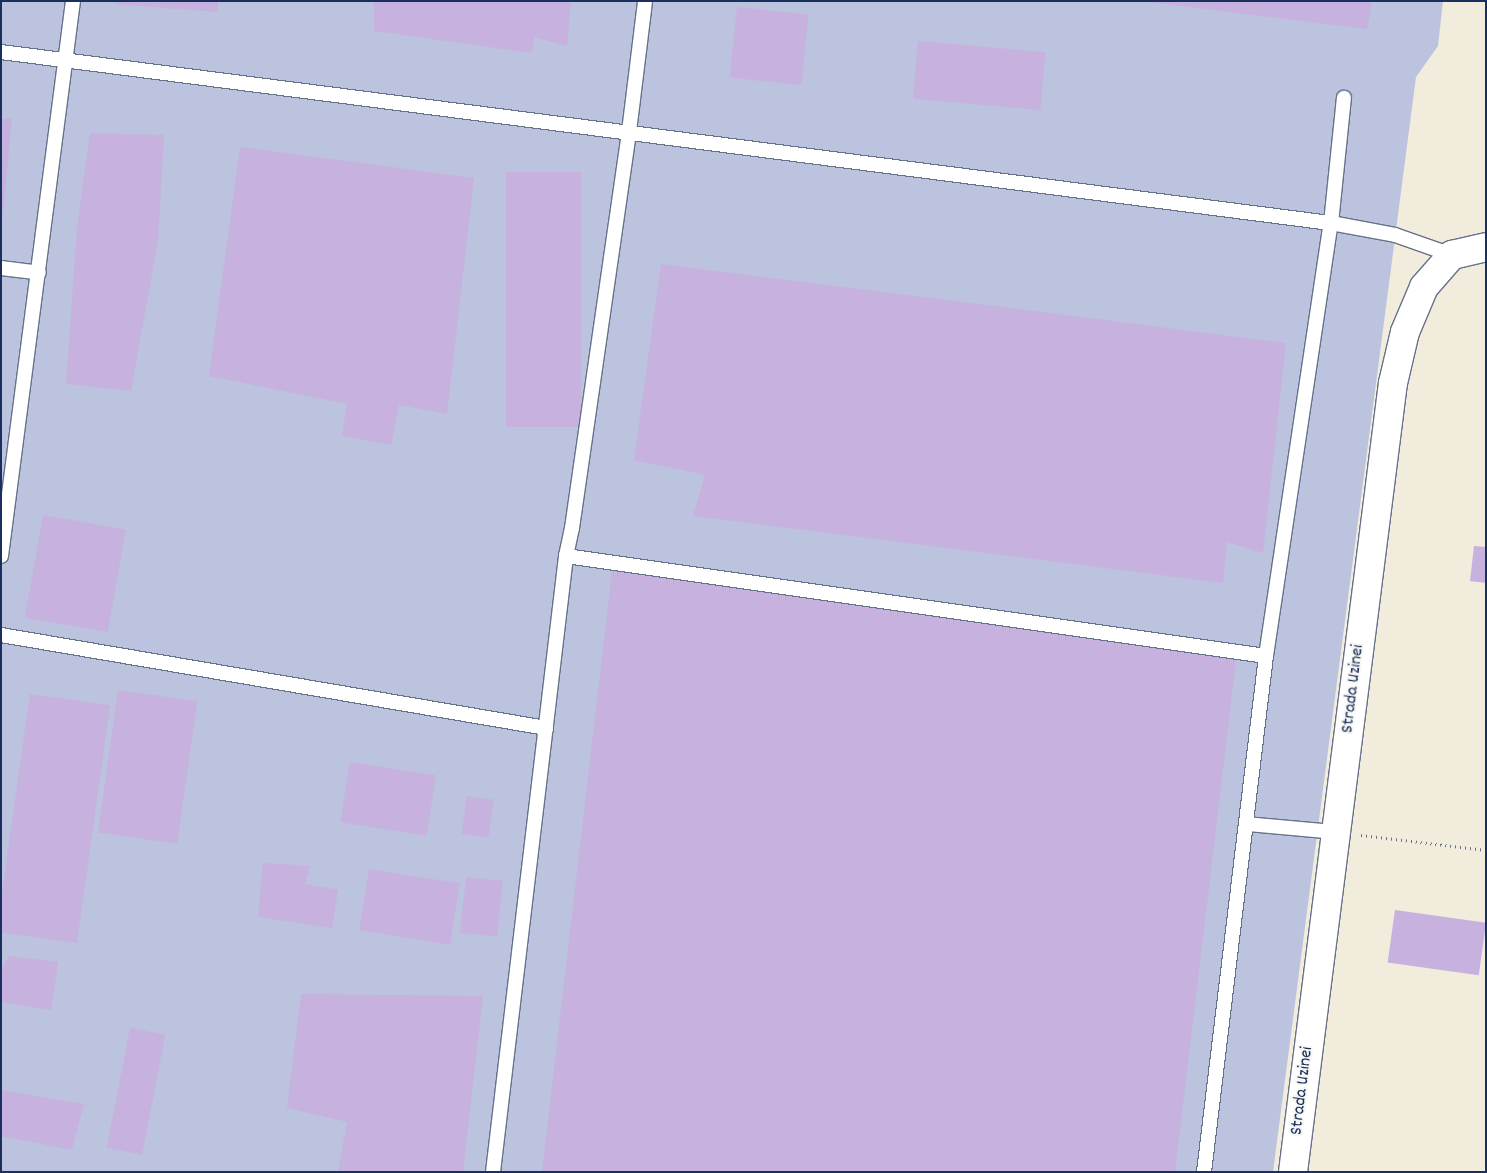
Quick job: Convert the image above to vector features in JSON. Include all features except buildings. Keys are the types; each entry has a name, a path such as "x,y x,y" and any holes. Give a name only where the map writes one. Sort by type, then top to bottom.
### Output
{"street":[{"path":"1452,255 1486,247"},
{"name":"Strada Uzinei","path":"1293,1172 1393,383 1405,332 1424,287 1452,255"}],"lane":[{"path":"1,556 74,1"},
{"path":"493,1172 566,556 574,518 646,1"},
{"path":"1,52 1331,223 1395,235 1452,255"},
{"path":"1204,1172 1266,656 1331,223 1344,98"},
{"path":"1,268 39,273"},
{"path":"566,556 1266,656"},
{"path":"1,635 546,728"},
{"path":"1247,824 1336,832"}],"path":[{"path":"1336,832 1486,850"}],"shaded area":[{"path":"1,1 1443,1 1438,46 1416,77 1273,1172 1,1172"}]}
